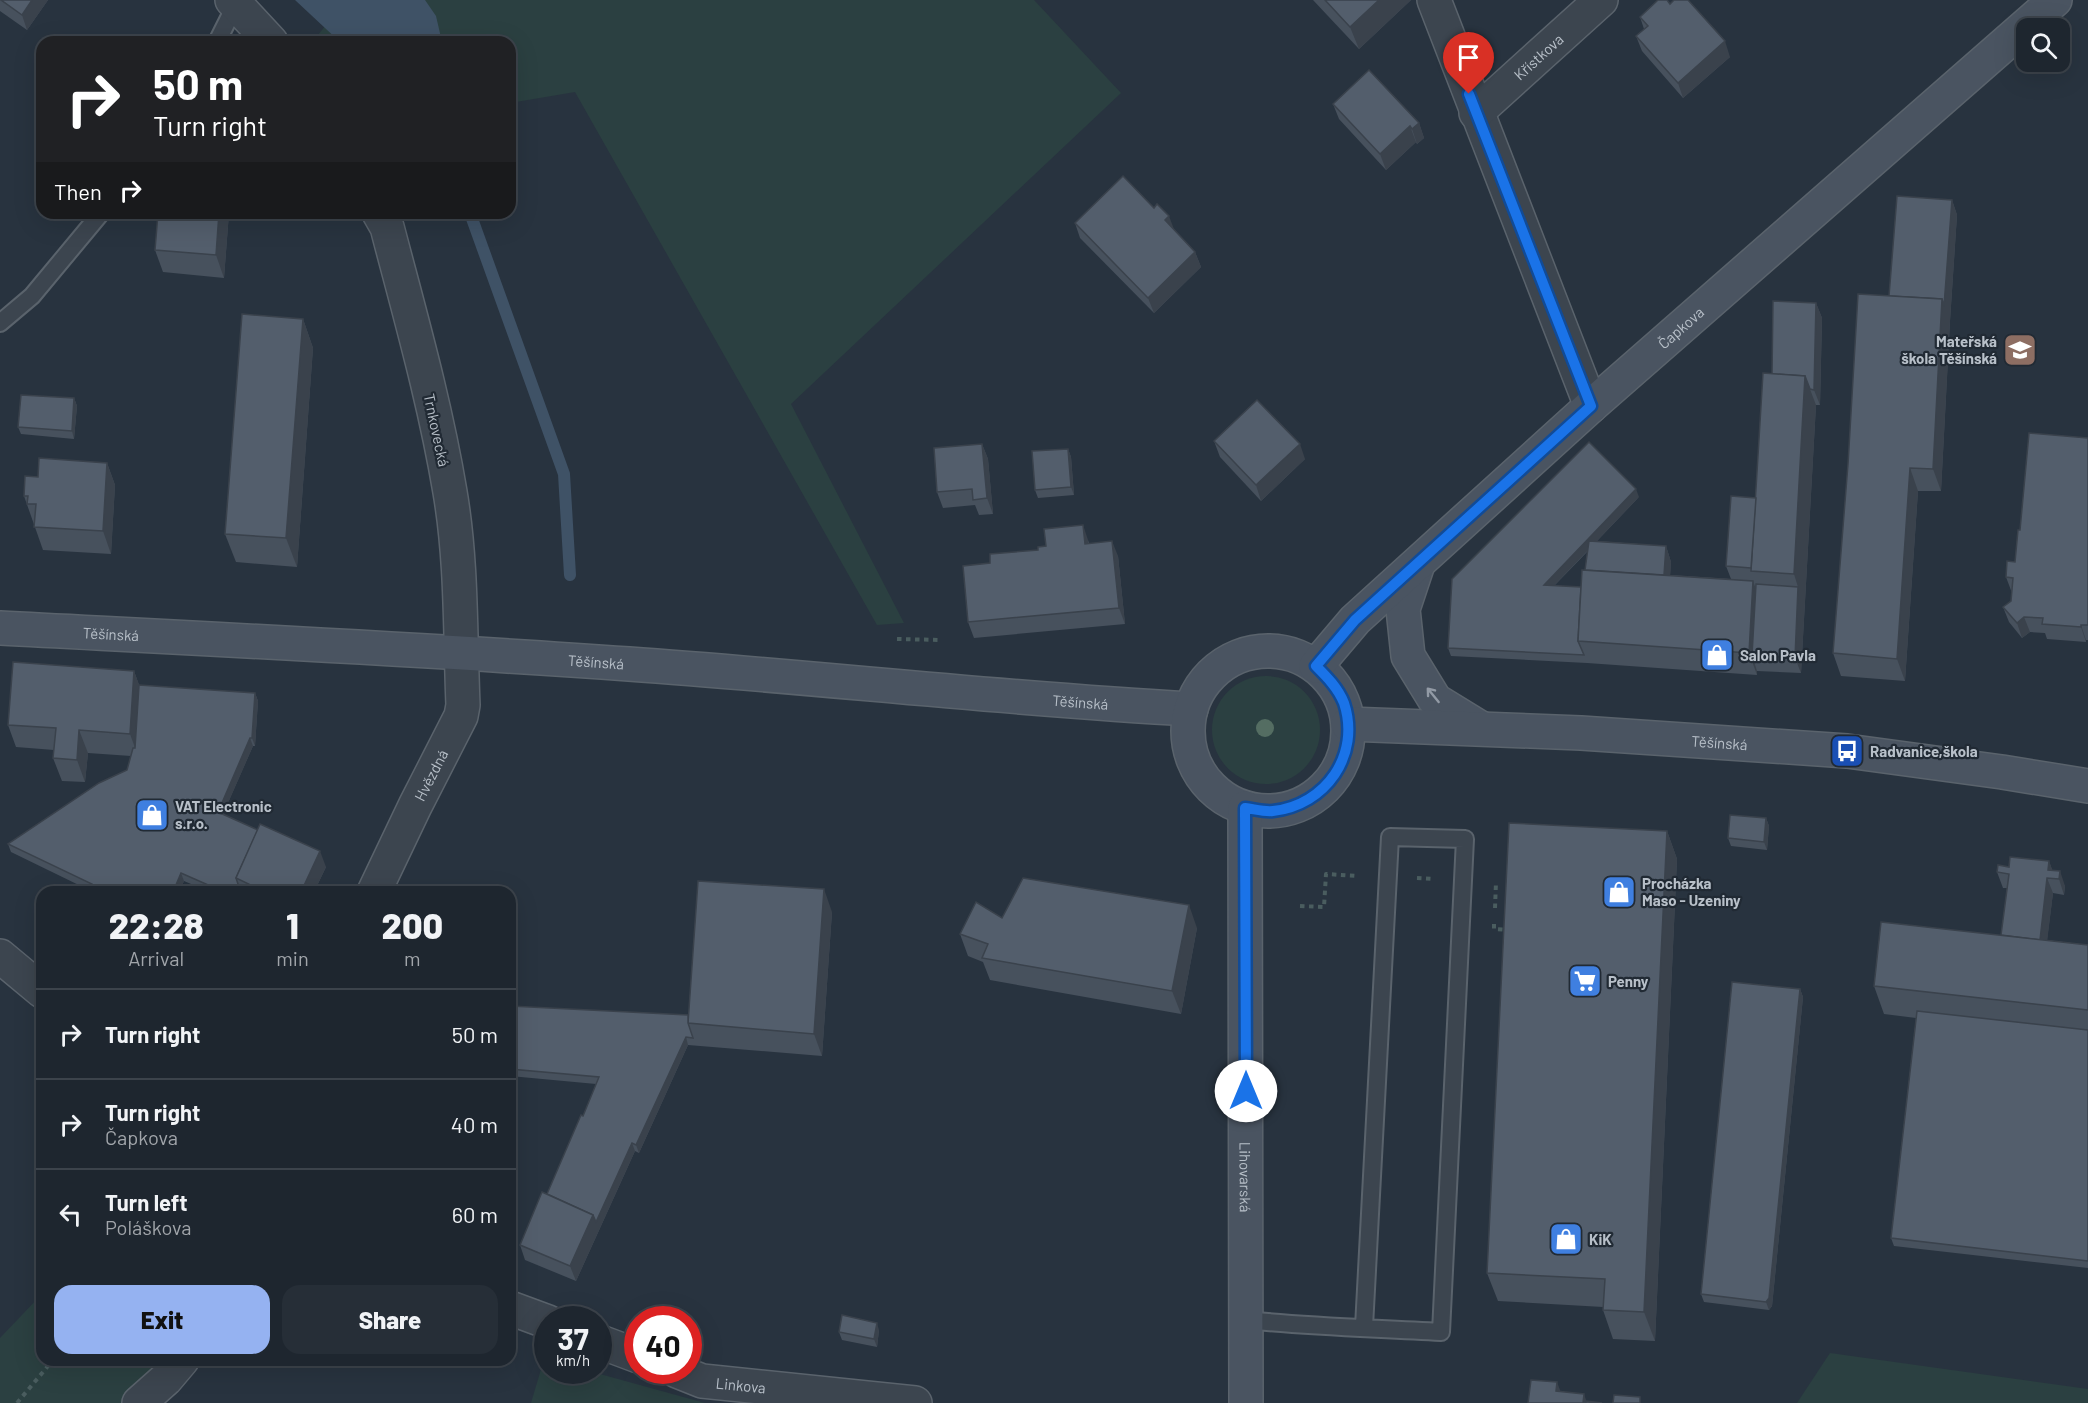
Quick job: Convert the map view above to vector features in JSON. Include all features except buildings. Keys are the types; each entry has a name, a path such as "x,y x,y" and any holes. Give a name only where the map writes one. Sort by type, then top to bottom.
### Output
{"main road":[{"name":"Čapkova","path":"1316,666 1355,620 1591,406 2055,0"},
{"path":"1419,563 1403,609 1408,656 1435,700 1481,728"},
{"name":"Těšínská","path":"0,628 461,652 631,664 983,695 1191,709"},
{"path":"1268,650 1293,654 1316,666 1332,682 1343,701 1348,724 1347,749 1336,773 1319,793 1296,806 1271,812 1245,808 1222,797 1204,780 1192,758 1187,733 1191,709 1202,685 1220,666 1242,655 1268,650"},
{"name":"Těšínská","path":"1348,724 1481,728 1685,739 1846,751 2088,786"},
{"name":"Lihovarská","path":"1245,808 1246,1403"}],"street":[{"path":"1434,0 1591,406"},
{"name":"Křístkova","path":"1476,113 1601,0"},
{"path":"234,2 265,36"},
{"name":"Trnkovecká","path":"382,219 387,227 416,334 450,493 457,550 461,652"},
{"name":"Hvězdná","path":"377,886 415,806 443,775 463,705 461,652"},
{"path":"0,956 36,986"},
{"path":"516,1310 534,1317"},
{"path":"139,1403 177,1366"},
{"name":"Linkova","path":"702,1381 915,1403"}],"lane":[{"path":"220,36 234,2"},
{"path":"0,323 32,296 95,219"},
{"path":"1247,1320 1310,1327 1364,1327 1441,1332 1465,839 1390,837 1364,1327"}],"path":[{"path":"897,639 942,640"},
{"path":"1300,906 1324,907 1326,874 1362,876"},
{"path":"1408,877 1440,880"},
{"path":"1496,882 1494,929 1516,931"},
{"path":"17,1403 48,1366"}],"green space":[{"path":"347,0 1034,0 1121,93 791,404 904,623 877,625 575,92 516,102 516,36 317,36"},
{"path":"1266,676 1286,681 1304,692 1315,710 1320,730 1315,750 1304,768 1286,779 1266,784 1246,779 1228,768 1217,750 1212,730 1217,710 1228,692 1246,681"},
{"path":"36,1300 36,1366 163,1366 123,1403 0,1403 0,1338"},
{"path":"1830,1353 2088,1389 2088,1403 1797,1403"},
{"path":"612,1377 624,1381 624,1384 636,1384 705,1403 531,1403 537,1384 612,1384"}],"water":[{"path":"295,0 425,0 436,16 441,36 334,36"}],"waterway":[{"path":"472,219 564,474 570,575"}],"place":[{"name":"Mateřská škola Těšínská","path":"2020,350"},
{"name":"Salon Pavla","path":"1717,655"},
{"name":"Radvanice,škola","path":"1847,751"},
{"name":"VAT Electronic s.r.o.","path":"152,815"},
{"name":"Procházka Maso - Uzeniny","path":"1619,892"},
{"name":"Penny","path":"1585,981"},
{"name":"KiK","path":"1566,1239"}],"route":[{"path":"1246,1091 1245,808 1271,812 1296,806 1319,793 1336,773 1347,749 1348,724 1343,701 1332,682 1316,666 1355,620 1591,406 1469,94"}]}
